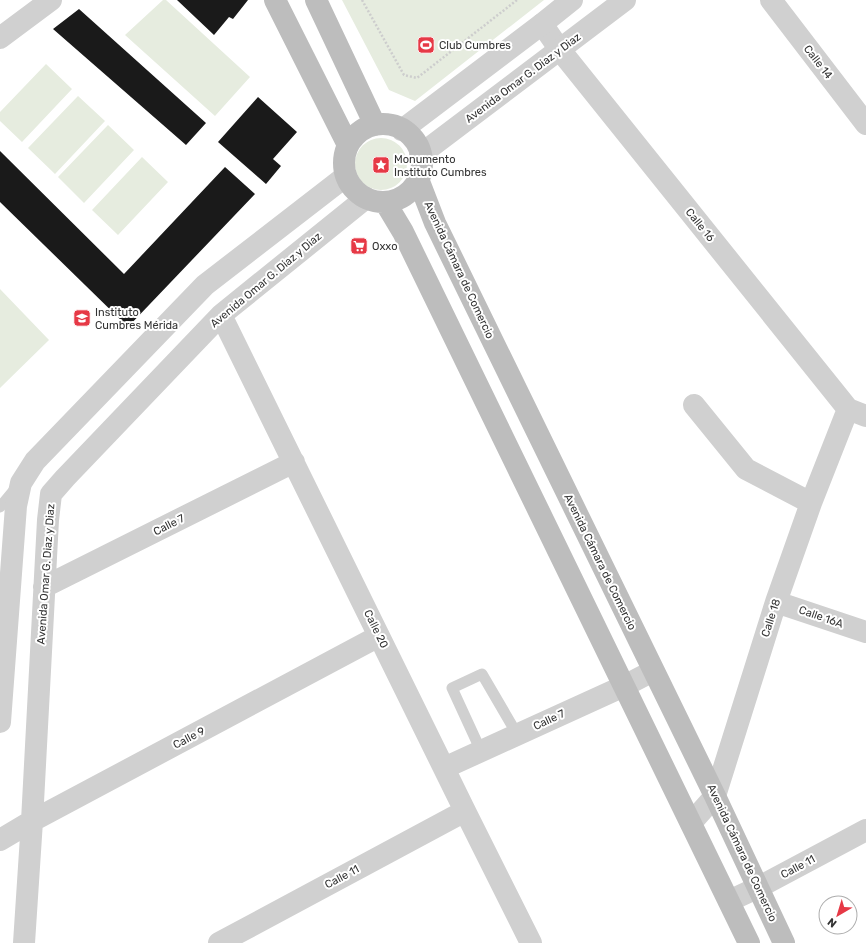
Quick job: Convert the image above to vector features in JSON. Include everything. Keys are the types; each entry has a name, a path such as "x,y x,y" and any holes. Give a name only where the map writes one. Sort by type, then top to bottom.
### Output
{"main road":[{"path":"275,0 348,145"},
{"path":"316,0 375,125"},
{"path":"375,125 393,126 402,130 414,141 420,155 421,171 413,188 405,195 395,200 375,200 357,192 350,185 346,176 344,160 348,145 355,136 364,129 375,125"},
{"name":"Avenida Cámara de Comercio","path":"418,179 435,223 715,796 784,943"},
{"path":"375,200 403,232 749,943"}],"street":[{"path":"0,38 51,0"},
{"path":"402,130 572,0"},
{"name":"Avenida Omar G. Diaz y Diaz","path":"420,155 625,0"},
{"name":"Calle 14","path":"771,0 866,124"},
{"name":"Calle 16","path":"542,24 560,50 857,412"},
{"path":"0,722 4,613 16,506 21,483 35,461 205,285 346,176"},
{"name":"Avenida Omar G. Diaz y Diaz","path":"24,943 48,520 51,494 221,315 375,200"},
{"name":"Calle 20","path":"221,315 531,943"},
{"path":"148,345 172,366"},
{"path":"694,405 746,469 811,503"},
{"name":"Calle 18","path":"691,823 715,796 776,602 811,503 857,412"},
{"name":"Calle 7","path":"44,588 294,462"},
{"name":"Calle 16A","path":"776,602 866,632"},
{"name":"Calle 9","path":"0,840 32,821 379,636"},
{"name":"Calle 7","path":"444,768 624,686 653,671"},
{"name":"Calle 11","path":"218,943 465,811"},
{"name":"Calle 11","path":"729,901 759,887 866,830"}],"lane":[{"path":"0,507 21,483"},
{"path":"481,751 452,688 482,674 517,734"}],"path":[{"path":"362,0 404,75 417,78 517,0"}],"shaded area":[{"path":"163,0 166,0 250,77 215,116 125,35"},
{"name":"Club Cumbres","path":"342,0 544,0 415,101 389,90"},
{"path":"46,64 72,89 22,142 0,121 0,112"},
{"path":"78,96 105,121 55,174 28,148"},
{"path":"108,125 134,150 84,203 58,177"},
{"path":"381,138 391,140 399,146 405,154 407,164 405,174 399,182 391,188 381,190 371,188 363,182 357,174 355,164 357,154 363,146 371,140"},
{"path":"142,157 168,182 118,235 92,210"},
{"path":"0,289 49,340 0,388"}],"building":[{"path":"177,0 248,0 233,19 229,17 214,35"},
{"path":"79,9 206,123 186,145 53,29"},
{"path":"258,97 297,132 273,159 281,166 266,184 218,142"},
{"path":"0,151 124,274 225,167 255,194 128,327 0,202"}],"place":[{"name":"Club Cumbres","path":"426,45"},
{"name":"Monumento Instituto Cumbres","path":"381,165"},
{"name":"Oxxo","path":"359,246"},
{"name":"Instituto Cumbres Mérida","path":"82,318"}]}
